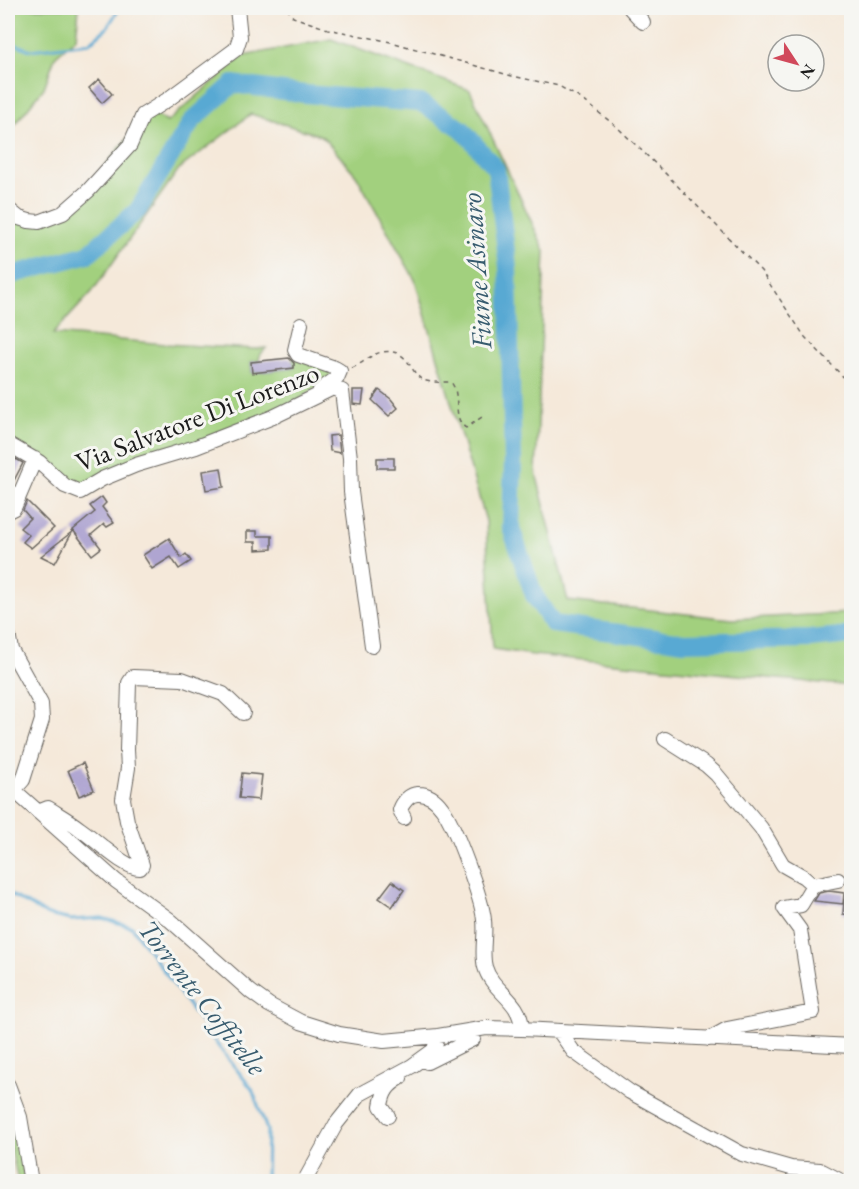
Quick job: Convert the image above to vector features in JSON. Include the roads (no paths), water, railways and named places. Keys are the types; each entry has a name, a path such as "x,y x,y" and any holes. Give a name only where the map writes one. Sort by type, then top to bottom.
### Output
{"street":[{"path":"8,209 19,218 39,222 63,213 74,204 130,145 143,115 149,109 167,100 236,49 240,37 237,8"},
{"path":"630,8 643,22"},
{"path":"301,324 295,350 298,355 335,368 339,372 337,378 301,403"},
{"name":"Via Salvatore Di Lorenzo","path":"8,444 35,459 65,486 80,492 102,479 136,465 196,447 273,417 333,388 342,392 350,458 351,492 372,646"},
{"path":"8,511 14,508 35,459"},
{"path":"8,633 11,650 31,682 41,704 42,720 23,780 11,788 116,881 170,920 251,992 269,1005 301,1022 339,1034 384,1041 475,1030 522,1029 852,1046"},
{"path":"38,812 48,808 80,828 126,864 140,868 141,856 127,821 123,799 128,768 129,683 133,677 158,680 182,679 223,694 243,713"},
{"path":"665,740 706,765 716,774 761,828 783,865 813,885"},
{"path":"404,818 400,810 402,803 412,795 420,794 430,797 441,807 452,823 480,902 484,920 485,969 520,1015 522,1029"},
{"path":"709,1039 727,1029 813,1012 800,930 784,908 801,905 813,885 838,880"},
{"path":"388,1116 381,1106 382,1096 390,1083 473,1039 475,1030"},
{"path":"559,1031 573,1050 630,1092 742,1155 843,1182"},
{"path":"304,1182 336,1124 360,1094 412,1066 434,1050 438,1036"},
{"path":"8,1085 20,1118 31,1182"}],"waterway":[{"path":"8,41 30,50 89,43 106,29 120,8"},
{"name":"Fiume Asinaro","path":"8,276 88,254 138,210 192,121 233,84 305,94 421,103 462,129 496,169 508,267 513,460 511,528 534,595 553,624 684,642 810,639 852,635"},
{"name":"Torrente Coffitelle","path":"8,888 9,894 48,915 71,920 102,918 132,927 252,1089 267,1130 266,1182"}]}
